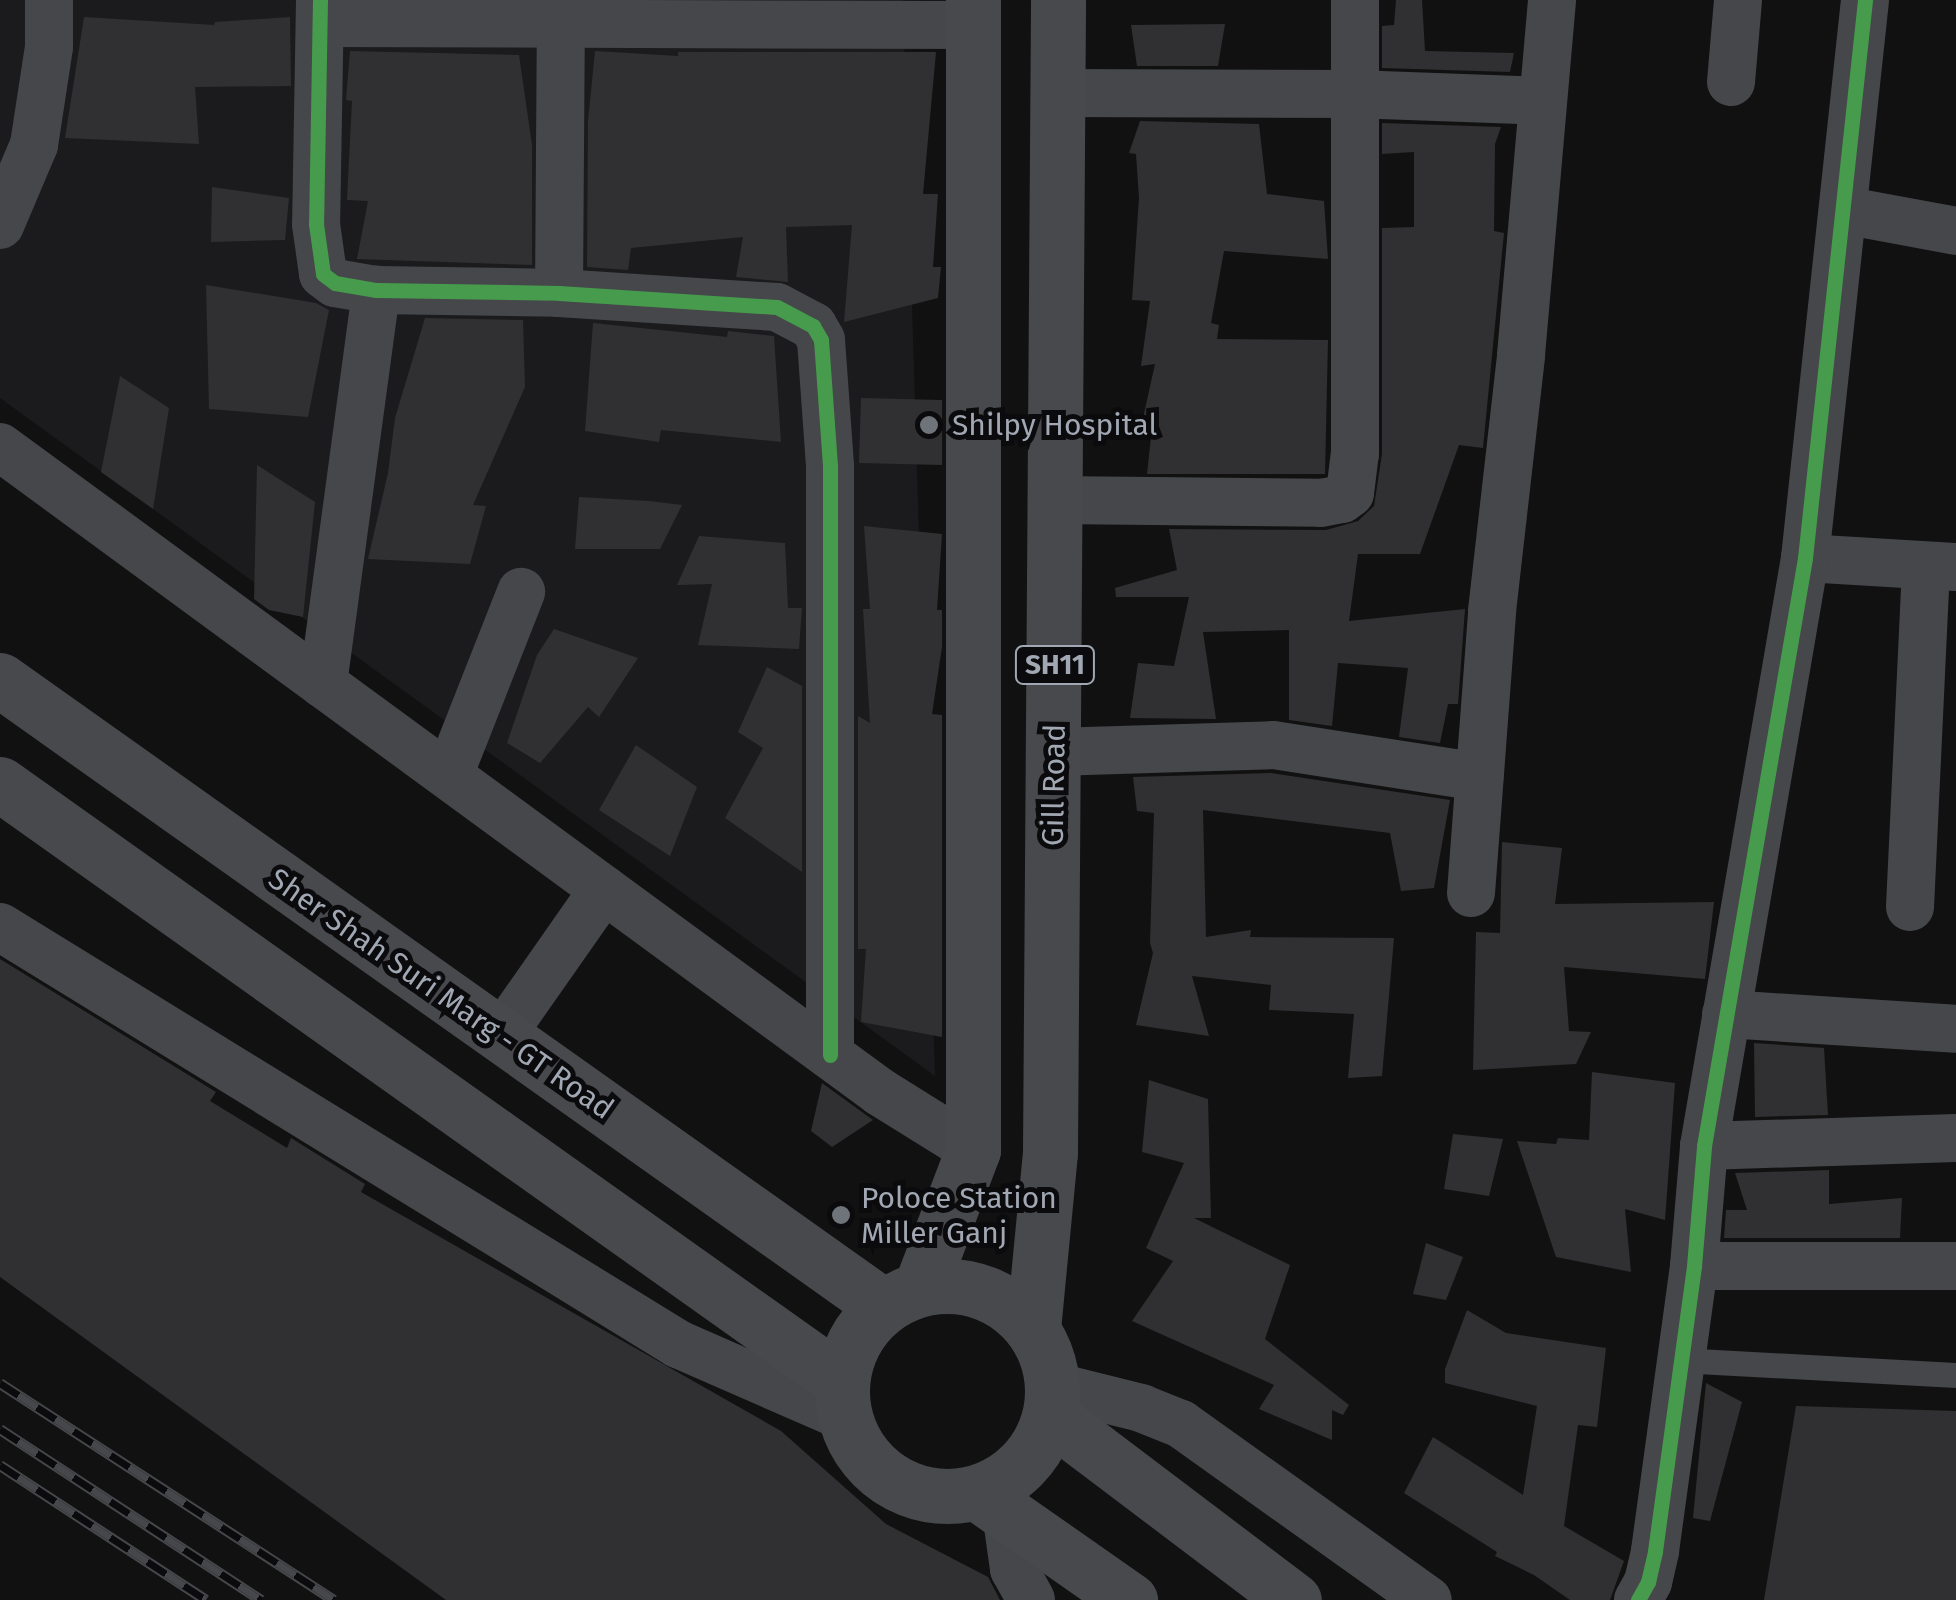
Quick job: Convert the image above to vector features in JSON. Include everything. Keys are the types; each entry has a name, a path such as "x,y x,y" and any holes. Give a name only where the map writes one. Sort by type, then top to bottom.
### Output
{"main road":[{"name":"Gill Road","path":"1033,1329 1050,1153 1058,0"},
{"name":"SH11","path":"902,1298 973,1150 974,13"},
{"name":"Sher Shah Suri Marg - GT Road","path":"0,680 501,1036 902,1298"},
{"path":"0,784 842,1399"},
{"path":"992,1502 1035,1450 1053,1402 1047,1356 1033,1329 1010,1306 982,1292 951,1286 902,1298 862,1327 848,1353 842,1399 856,1448 880,1474 928,1494 992,1502 1130,1600"},
{"path":"1053,1402 1294,1600"}],"street":[{"path":"0,225 17,137 49,48 49,0"},
{"path":"1055,500 1321,503 1342,499 1350,492 1355,454 1355,0"},
{"path":"1471,893 1492,611 1521,355 1540,101 1552,0"},
{"path":"1731,82 1738,0"},
{"path":"1638,1600 1648,1582 1655,1551 1694,1266 1704,1146 1805,558 1864,0"},
{"path":"559,293 561,11"},
{"path":"830,1055 830,466 821,340 813,326 777,307 559,293 376,290 334,283 323,274 318,258 320,12 974,13"},
{"path":"1057,93 1353,94 1540,101"},
{"path":"1842,210 1956,231"},
{"path":"324,684 376,290"},
{"path":"0,447 830,1055 973,1150"},
{"path":"1805,558 1941,566 1910,906"},
{"path":"449,776 521,592"},
{"path":"1054,752 1273,745 1480,777"},
{"path":"501,1036 604,889"},
{"path":"0,928 678,1344 842,1399"},
{"path":"1726,1014 1956,1028"},
{"path":"1704,1146 1956,1138"},
{"path":"1694,1266 1956,1266"},
{"path":"1053,1402 1141,1408 1181,1424 1226,1452 1428,1600"},
{"path":"992,1502 1014,1569 1031,1600"}],"lane":[{"path":"1679,1360 1956,1375"}],"shaded area":[{"path":"0,0 903,0 935,1076 0,398"}],"building":[{"path":"1396,0 1422,0 1425,51 1514,53 1510,72 1382,68 1382,26 1394,25"},
{"path":"84,17 214,25 290,17 291,86 195,87 199,144 65,138"},
{"path":"1225,24 1218,66 1137,66 1131,25"},
{"path":"350,51 519,55 532,145 532,265 357,259 368,201 347,200 352,101 346,100"},
{"path":"595,51 678,56 678,52 936,52 923,194 938,194 933,267 941,267 938,298 844,322 852,225 786,227 788,282 736,277 743,237 631,248 628,270 587,267 588,121"},
{"path":"1140,121 1259,124 1267,194 1324,201 1328,259 1224,251 1211,323 1219,325 1217,339 1328,340 1325,474 1147,474 1153,418 1143,418 1155,364 1141,366 1150,301 1132,300 1139,198 1136,154 1129,153"},
{"path":"1382,123 1501,127 1495,144 1494,231 1504,233 1483,448 1459,445 1420,554 1358,554 1349,621 1465,609 1458,704 1448,704 1440,743 1399,737 1408,668 1338,663 1332,726 1289,720 1289,630 1203,632 1216,719 1130,718 1138,663 1174,666 1189,597 1116,597 1115,588 1177,570 1169,529 1326,530 1358,521 1374,506 1382,454 1382,228 1414,227 1414,152 1382,154"},
{"path":"212,187 289,198 285,240 211,242"},
{"path":"206,285 316,303 329,310 308,417 209,409"},
{"path":"425,318 523,320 525,387 473,505 486,506 470,564 368,559 388,473 395,418"},
{"path":"593,323 727,337 728,331 774,336 781,442 661,430 659,442 585,431"},
{"path":"120,376 169,408 153,509 101,472"},
{"path":"861,398 942,400 942,465 859,463"},
{"path":"257,465 315,502 303,617 269,610 254,599"},
{"path":"579,497 682,505 660,549 575,549"},
{"path":"864,526 942,534 937,610 942,610 942,647 932,714 942,715 942,1037 861,1022 866,949 858,949 858,716 870,723 863,609 870,609"},
{"path":"699,536 785,543 788,608 802,608 799,649 698,645 712,584 677,585"},
{"path":"554,629 638,658 599,717 588,707 540,763 507,743 537,655"},
{"path":"767,667 802,686 802,872 725,818 763,748 738,732"},
{"path":"636,745 697,787 670,856 599,810"},
{"path":"1271,773 1450,800 1434,888 1401,891 1390,833 1203,810 1206,937 1251,930 1250,937 1394,938 1382,1076 1348,1078 1354,1014 1269,1010 1271,985 1192,976 1209,1036 1136,1025 1153,953 1150,943 1154,813 1137,811 1133,777"},
{"path":"1502,842 1562,848 1555,904 1714,902 1705,979 1564,967 1569,1031 1591,1032 1576,1064 1473,1070 1476,932 1500,933"},
{"path":"0,959 216,1092 210,1101 287,1148 291,1138 365,1184 361,1192 781,1431 886,1524 988,1577 1000,1600 446,1600 0,1277"},
{"path":"1754,1043 1824,1048 1828,1115 1755,1117"},
{"path":"1592,1072 1675,1083 1665,1220 1625,1209 1631,1272 1556,1257 1517,1141 1556,1144 1558,1138 1589,1140"},
{"path":"1149,1080 1208,1099 1211,1218 1194,1218 1290,1265 1265,1339 1349,1405 1343,1415 1332,1410 1332,1440 1259,1409 1274,1385 1132,1321 1173,1261 1146,1248 1184,1163 1142,1152"},
{"path":"822,1083 873,1120 832,1147 811,1131"},
{"path":"1453,1134 1503,1139 1489,1196 1444,1189"},
{"path":"1829,1170 1829,1204 1902,1198 1900,1238 1724,1238 1726,1210 1747,1210 1735,1173"},
{"path":"1426,1243 1463,1257 1446,1300 1413,1294"},
{"path":"1467,1310 1506,1333 1606,1348 1597,1427 1578,1425 1564,1526 1624,1561 1610,1600 1570,1600 1534,1575 1495,1556 1497,1552 1404,1493 1433,1437 1523,1495 1537,1406 1445,1383 1445,1369"},
{"path":"1706,1383 1742,1402 1710,1521 1693,1518"},
{"path":"1796,1406 1956,1411 1956,1600 1764,1600"}],"railway":[{"path":"0,1383 334,1600"},
{"path":"0,1429 261,1600"},
{"path":"0,1465 206,1600"}],"cycle path":[{"path":"320,0 316,224 323,274 335,283 376,290 559,293 777,307 813,326 821,340 830,467 830,1055"},
{"path":"1638,1600 1648,1582 1655,1551 1694,1266 1704,1146 1805,558 1865,0"}],"place":[{"name":"Shilpy Hospital","path":"929,425"},
{"name":"Poloce Station Miller Ganj","path":"841,1215"}]}
